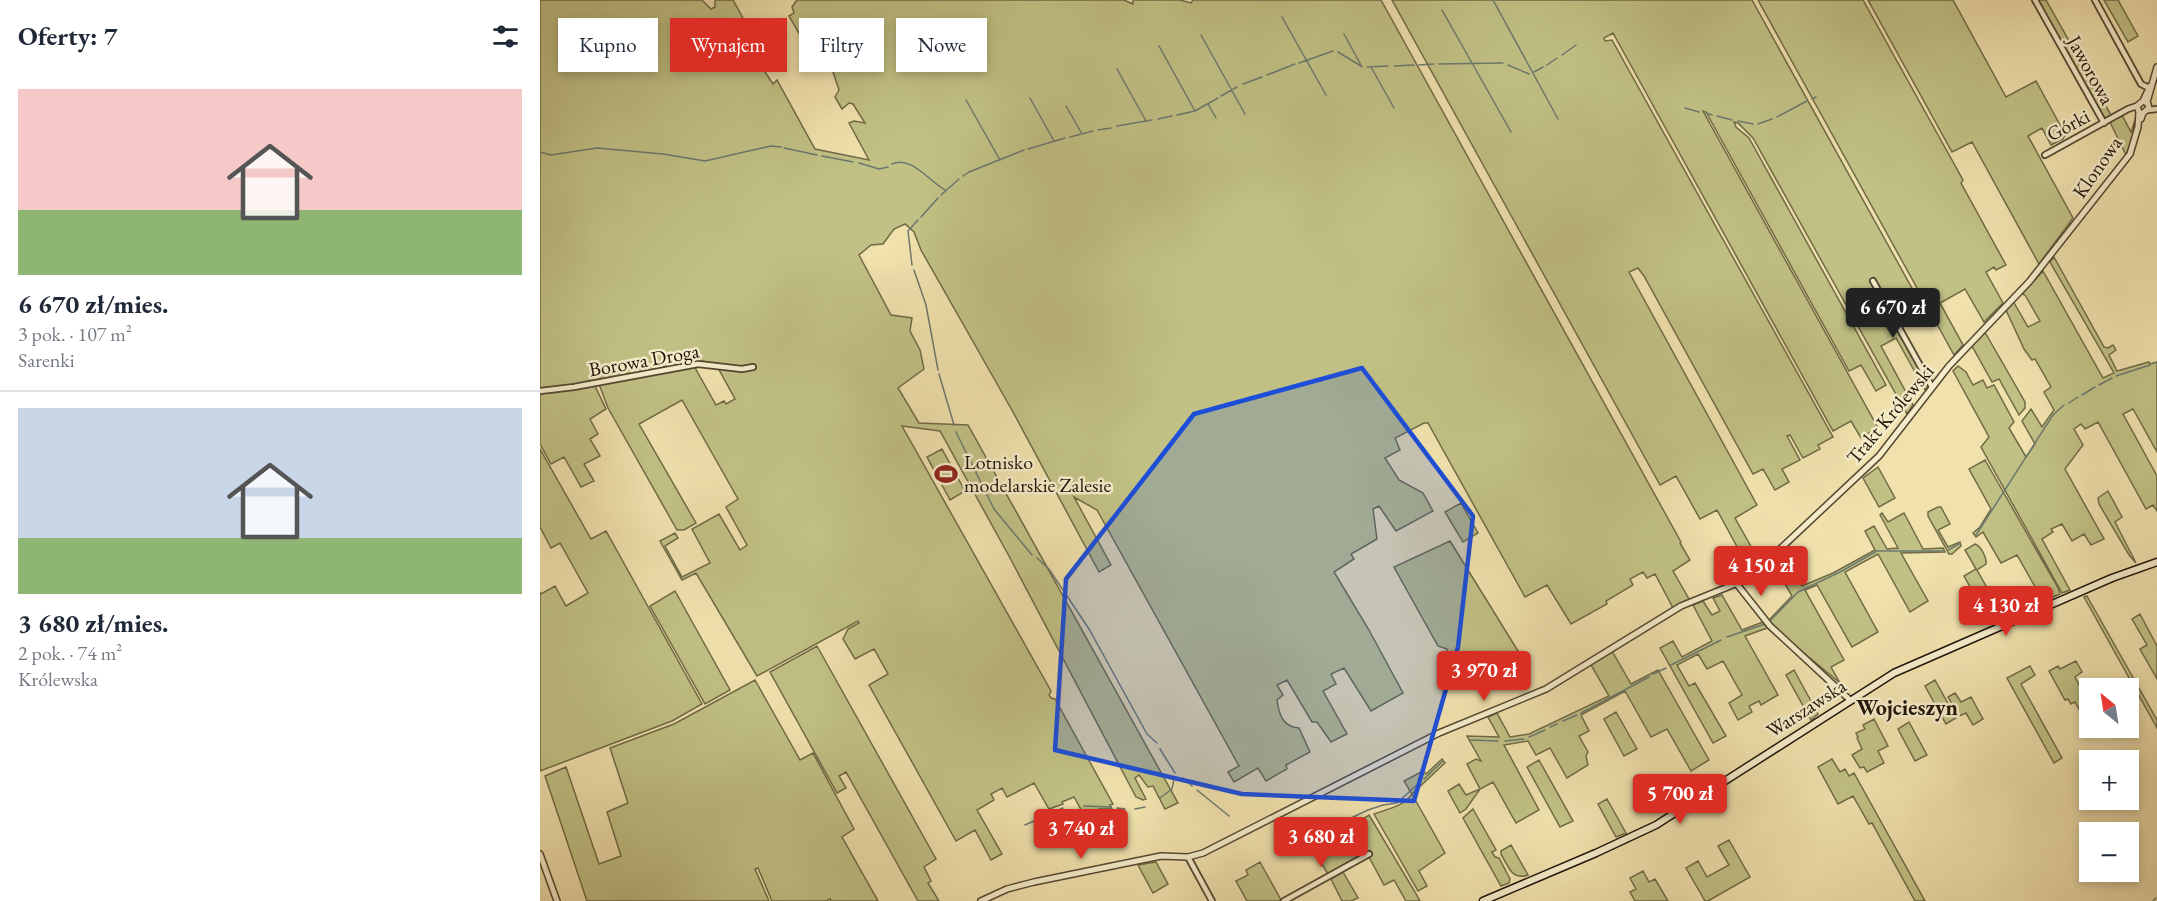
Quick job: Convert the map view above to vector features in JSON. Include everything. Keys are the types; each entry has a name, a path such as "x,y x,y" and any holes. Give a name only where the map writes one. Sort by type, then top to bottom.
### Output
{"main road":[{"name":"Warszawska","path":"1483,901 1656,825 1886,677 2112,578 2157,562"}],"street":[{"name":"Jaworowa","path":"2036,0 2104,123"},
{"path":"2095,0 2141,84 2150,87"},
{"name":"Klonowa","path":"2075,222 2130,154 2157,67"},
{"name":"Górki","path":"2045,154 2128,109 2157,108"},
{"name":"Trakt Królewski","path":"981,901 1007,890 1039,881 1161,856 1188,857 1203,853 1439,733 1546,689 1682,606 1736,583 1751,567 1784,546 1825,505 1874,462 1932,387 1984,327 2029,282 2075,222"},
{"path":"1873,281 1932,387"},
{"name":"Borowa Droga","path":"540,391 591,385 698,364 742,369 753,367"},
{"path":"1736,583 1763,619 1850,700"},
{"path":"540,854 557,901"},
{"path":"1284,901 1369,854"},
{"path":"1188,857 1212,901"}],"highlighted area":[{"path":"1362,368 1473,516 1458,647 1414,801 1242,794 1055,750 1066,579 1194,414"}],"green space":[{"path":"540,0 702,0 711,9 715,7 715,0 733,0 743,18 670,18 670,72 765,72 773,84 777,80 815,149 869,160 849,123 854,121 865,123 853,104 849,103 842,109 835,97 839,90 833,72 884,72 884,18 799,18 799,33 789,16 794,13 792,7 797,0 1124,0 1133,4 1133,0 1180,0 1191,3 1193,0 1381,0 1681,542 1690,560 1673,571 1689,599 1673,608 1655,574 1647,578 1643,572 1630,579 1633,585 1606,601 1607,604 1571,624 1547,585 1525,597 1428,423 1424,423 1395,438 1400,450 1385,458 1399,480 1423,493 1433,511 1396,531 1379,506 1373,509 1377,539 1351,554 1354,559 1334,572 1403,693 1371,711 1344,668 1331,674 1336,684 1323,691 1347,734 1331,742 1317,722 1312,722 1287,680 1277,685 1283,695 1277,700 1279,711 1286,723 1299,728 1310,752 1286,765 1287,769 1266,781 1258,768 1234,782 1228,772 1239,766 1097,510 1074,497 1111,565 1099,572 1013,412 921,250 914,232 905,224 894,229 883,244 871,245 859,255 891,315 912,318 910,331 920,350 924,369 898,388 919,423 968,425 1178,803 1165,809 1153,786 1148,787 1139,775 1135,778 1146,799 1136,797 1009,556 940,431 902,426 1051,691 1049,695 1055,699 1113,804 1110,805 1112,809 1099,809 1114,837 1099,842 1074,797 1049,809 1034,783 1007,797 1002,788 991,794 994,800 977,810 1002,854 991,860 975,830 956,841 869,685 888,674 874,649 855,659 843,639 848,629 859,623 858,621 757,676 696,573 682,580 660,541 675,533 678,538 665,546 682,577 710,563 692,529 719,514 740,550 747,545 726,507 738,499 682,400 639,424 696,523 684,530 677,530 608,408 599,384 694,366 716,405 724,401 726,404 735,399 717,366 725,365 701,361 574,386 540,389"},
{"path":"1392,0 1752,0 1913,290 1898,298 1911,322 1901,328 1931,382 1925,390 1896,338 1881,346 1913,405 1907,414 1753,138 1738,123 1734,122 1736,127 1749,138 1886,385 1876,391 1861,365 1849,371 1706,112 1703,111 1878,428 1861,438 1851,421 1833,431 1613,33 1604,38 1605,41 1612,40 1833,437 1818,445 1820,449 1803,458 1790,435 1787,436 1800,460 1782,469 1789,482 1775,490 1763,469 1753,474 1644,276 1638,268 1629,272 1757,505 1735,518 1758,559 1747,565 1717,510 1700,519 1676,476 1660,485"},
{"path":"1758,0 1863,0 1963,180 1961,183 2006,265 1996,270 1994,267 1986,272 2003,303 1984,322 1965,289 1940,303 1963,345 1954,355"},
{"path":"1868,0 1953,0 2006,97 2036,81 2065,134 2063,139 2051,145 2042,128 2028,136 2073,218 2039,264 1972,142 1952,152"},
{"path":"2037,0 2046,0 2112,117 2105,120 2103,118"},
{"path":"2104,0 2118,0 2138,36 2128,42"},
{"path":"2137,114 2131,144 2126,155 2110,122 2122,115 2131,132"},
{"path":"2054,257 2104,347 2108,348 2113,345 2116,350 2109,355 2117,371 2157,362 2157,452 2133,409 2123,414 2157,476 2157,511 2153,505 2146,509 2098,422 2085,429 2081,424 2074,429 2083,445 2065,469 2104,539 2091,545 2084,534 2072,541 2062,524 2051,529 2053,532 2042,539 2070,590 2062,593 1981,447 1989,437 1953,371 1958,366 1966,372 1973,385 1983,380 1987,388 1994,385 2014,422 2009,428 2026,457 2035,444 2022,421 2031,409 2042,427 2054,410 2044,392 2051,387 2035,359 2032,360 2024,349 2006,310 2013,301 2028,327 2040,321 2025,295 2022,294 2043,271 2103,378 2114,373 2050,262"},
{"path":"1983,333 1986,334 2025,402 2025,408 2019,415 1999,379 1992,382 1972,346"},
{"path":"595,386 606,409 590,419 598,434 590,439 600,456 584,464 594,481 581,487 564,457 551,464 540,444 540,392"},
{"path":"540,449 591,539 606,531 702,704 672,721 540,771 540,592 541,594 555,586 566,606 588,593 560,543 551,548 540,527"},
{"name":"Lotnisko modelarskie Zalesie","path":"942,449 965,491 950,500 927,457"},
{"path":"1985,460 2060,594 2043,601 2017,555 2001,563 1983,532 1976,537 1973,533 1980,527 1991,509 1969,469"},
{"path":"1878,467 1895,498 1879,507 1863,478"},
{"path":"2108,491 2122,517 2115,522 2136,563 2099,504 2098,498"},
{"path":"1461,503 1478,533 1463,542 1445,512"},
{"path":"1941,507 1950,524 1938,530 1948,547 1960,542 1961,546 1952,554 1949,554 1928,516 1928,512"},
{"path":"1882,513 1888,522 1904,513 1923,549 1943,548 1945,552 1901,553 1928,601 1910,612 1878,554 1845,572 1878,632 1852,647 1817,585 1805,590 1844,660 1831,667 1840,683 1781,634 1769,620 1792,596 1781,577 1793,570 1802,586 1833,573 1875,550 1865,531 1874,526 1887,549 1898,548 1880,515"},
{"path":"1450,541 1518,651 1471,673 1457,656 1447,662 1447,649 1438,646 1394,567"},
{"path":"1975,544 1985,556 1986,562 1977,570 2004,618 1991,624 1964,576 1976,569 1965,550"},
{"path":"675,591 730,690 705,704 650,606"},
{"path":"1722,595 1742,630 1763,622 1767,628 1745,636 1778,695 1761,705 1759,701 1749,706 1752,712 1738,720 1729,703 1742,695 1723,661 1707,669 1698,654 1677,665 1689,686 1695,683 1726,736 1713,743 1660,648 1673,641 1682,657 1712,641 1693,605 1703,601 1712,615 1720,611 1713,598"},
{"path":"2087,596 2133,678 2129,678 2084,597"},
{"path":"2140,614 2157,646 2157,679 2140,649 2147,645 2132,619"},
{"path":"817,646 936,859 924,867 931,881 928,883 939,901 918,901 846,772 839,776 846,788 837,793 770,672"},
{"path":"1612,651 1631,684 1658,670 1709,760 1691,771 1667,729 1651,737 1625,691 1581,715 1589,731 1579,736 1588,752 1586,756 1588,765 1567,778 1550,748 1536,755 1528,741 1504,745 1539,810 1516,823 1493,782 1480,789 1467,764 1476,759 1481,761 1467,736 1499,737 1488,717 1497,713 1510,737 1529,734 1609,696 1591,665"},
{"path":"2076,661 2082,672 2075,677 2079,685 2079,709 2075,702 2071,704 2068,699 2065,700 2049,671 2058,666 2060,669"},
{"path":"2030,666 2035,675 2021,684 2062,758 2054,763 2007,678"},
{"path":"1794,670 1818,714 1811,720 1786,675"},
{"path":"755,680 800,760 813,753 854,829 842,837 878,901 831,901 830,899 826,901 772,901 758,868 755,869 769,901 587,901 545,776 566,767 599,864 621,856 607,812 628,803 610,748 674,724"},
{"path":"1935,680 1956,718 1946,724 1925,686"},
{"path":"2139,688 2157,720 2157,728 2139,696"},
{"path":"1955,693 1961,702 1971,697 1983,719 1973,725 1966,713 1959,716 1948,697"},
{"path":"1616,712 1637,749 1624,756 1604,719"},
{"path":"1874,719 1888,746 1878,751 1884,763 1867,772 1864,767 1860,768 1852,755 1862,749 1856,733 1865,729 1863,725"},
{"path":"1909,722 1927,755 1915,761 1898,729"},
{"path":"1442,759 1445,763 1412,794 1404,781 1423,771 1426,774"},
{"path":"1832,759 1840,772 1845,769 1849,776 1854,773 1925,901 1915,901 1872,823 1869,824 1853,796 1838,804 1818,767"},
{"path":"1539,760 1573,821 1560,827 1527,767"},
{"path":"1459,784 1466,795 1480,789 1466,809 1460,813 1448,791"},
{"path":"1412,794 1445,853 1419,871 1427,886 1418,891 1374,814 1399,805"},
{"path":"1607,799 1626,833 1616,837 1598,804"},
{"path":"1473,809 1496,850 1492,852 1495,857 1499,858 1510,879 1509,883 1501,886 1463,818"},
{"path":"1369,815 1420,901 1406,901 1394,880 1384,885 1369,857 1370,853 1328,874 1318,858 1349,835 1347,829"},
{"path":"1729,840 1750,877 1705,901 1686,868 1698,861 1707,877 1729,865 1718,846"},
{"path":"1511,845 1528,875 1514,874 1506,863 1501,851"},
{"path":"1156,862 1168,884 1153,893 1138,865"},
{"path":"1260,862 1281,900 1247,901 1236,881 1248,875 1246,870"},
{"path":"1643,871 1649,882 1655,879 1668,901 1635,901 1630,892 1636,889 1630,878"},
{"path":"1343,872 1358,898 1351,901 1342,901 1331,879"}],"waterway":[{"path":"1493,0 1558,119"},
{"path":"1442,10 1511,132"},
{"path":"1282,17 1326,95"},
{"path":"1344,34 1362,67"},
{"path":"1201,35 1245,114"},
{"path":"1562,55 1576,45"},
{"path":"1159,46 1195,111"},
{"path":"1299,63 1333,51"},
{"path":"1338,52 1361,66"},
{"path":"1547,65 1557,58"},
{"path":"1439,64 1503,63"},
{"path":"1267,75 1295,64"},
{"path":"1419,65 1434,64"},
{"path":"1394,66 1414,65"},
{"path":"1508,65 1529,74"},
{"path":"1367,67 1388,66"},
{"path":"1371,67 1394,108"},
{"path":"1534,72 1543,67"},
{"path":"1117,69 1146,121"},
{"path":"1243,84 1262,77"},
{"path":"1221,96 1237,87"},
{"path":"1812,99 1816,97"},
{"path":"1030,98 1054,141"},
{"path":"1177,115 1195,111 1218,98"},
{"path":"966,100 1000,160"},
{"path":"1777,117 1807,101"},
{"path":"1208,104 1216,118"},
{"path":"1066,106 1082,134"},
{"path":"1685,108 1699,112"},
{"path":"1706,113 1712,115"},
{"path":"1158,119 1172,116"},
{"path":"1717,116 1732,120"},
{"path":"1758,124 1772,119"},
{"path":"1117,126 1152,120"},
{"path":"1738,121 1753,124"},
{"path":"1098,130 1111,128"},
{"path":"1070,137 1093,131"},
{"path":"1028,149 1065,138"},
{"path":"540,152 551,155 597,148 663,154 705,161 771,146 781,147"},
{"path":"784,148 817,155"},
{"path":"963,176 1024,150"},
{"path":"822,156 853,162"},
{"path":"892,164 899,162 913,166 945,190"},
{"path":"859,163 879,169 888,167"},
{"path":"941,195 959,179"},
{"path":"921,217 938,198"},
{"path":"912,265 908,231 918,220"},
{"path":"914,270 926,305 938,370"},
{"path":"2116,376 2150,365"},
{"path":"939,374 954,425"},
{"path":"2099,385 2112,378"},
{"path":"2082,395 2095,387"},
{"path":"2069,403 2078,397"},
{"path":"1976,535 2053,415 2064,405"},
{"path":"956,432 994,509 1032,555"},
{"path":"1948,550 1959,544"},
{"path":"1769,622 1798,592 1877,551 1943,551"},
{"path":"1037,558 1049,569 1089,629 1147,734 1157,743"},
{"path":"1727,637 1765,624"},
{"path":"1671,665 1721,640"},
{"path":"1653,674 1666,668"},
{"path":"1581,713 1649,677"},
{"path":"1563,721 1577,715"},
{"path":"1550,727 1557,724"},
{"path":"1529,737 1545,730"},
{"path":"1505,741 1524,739"},
{"path":"1471,740 1498,741"},
{"path":"1160,749 1175,773"},
{"path":"1424,779 1443,761"},
{"path":"1183,778 1192,786"},
{"path":"1160,798 1172,789 1174,779"},
{"path":"1297,850 1308,849 1349,819 1368,810 1397,803 1419,783"},
{"path":"1197,790 1229,816"},
{"path":"1084,806 1111,807"},
{"path":"1135,809 1145,807"},
{"path":"1041,818 1063,808"},
{"path":"1117,808 1125,809"},
{"path":"1025,825 1034,821"},
{"path":"2153,901 2156,898"}],"place":[{"name":"Lotnisko modelarskie Zalesie","path":"946,474"}],"district":[{"name":"Wojcieszyn","path":"1907,707"}]}
